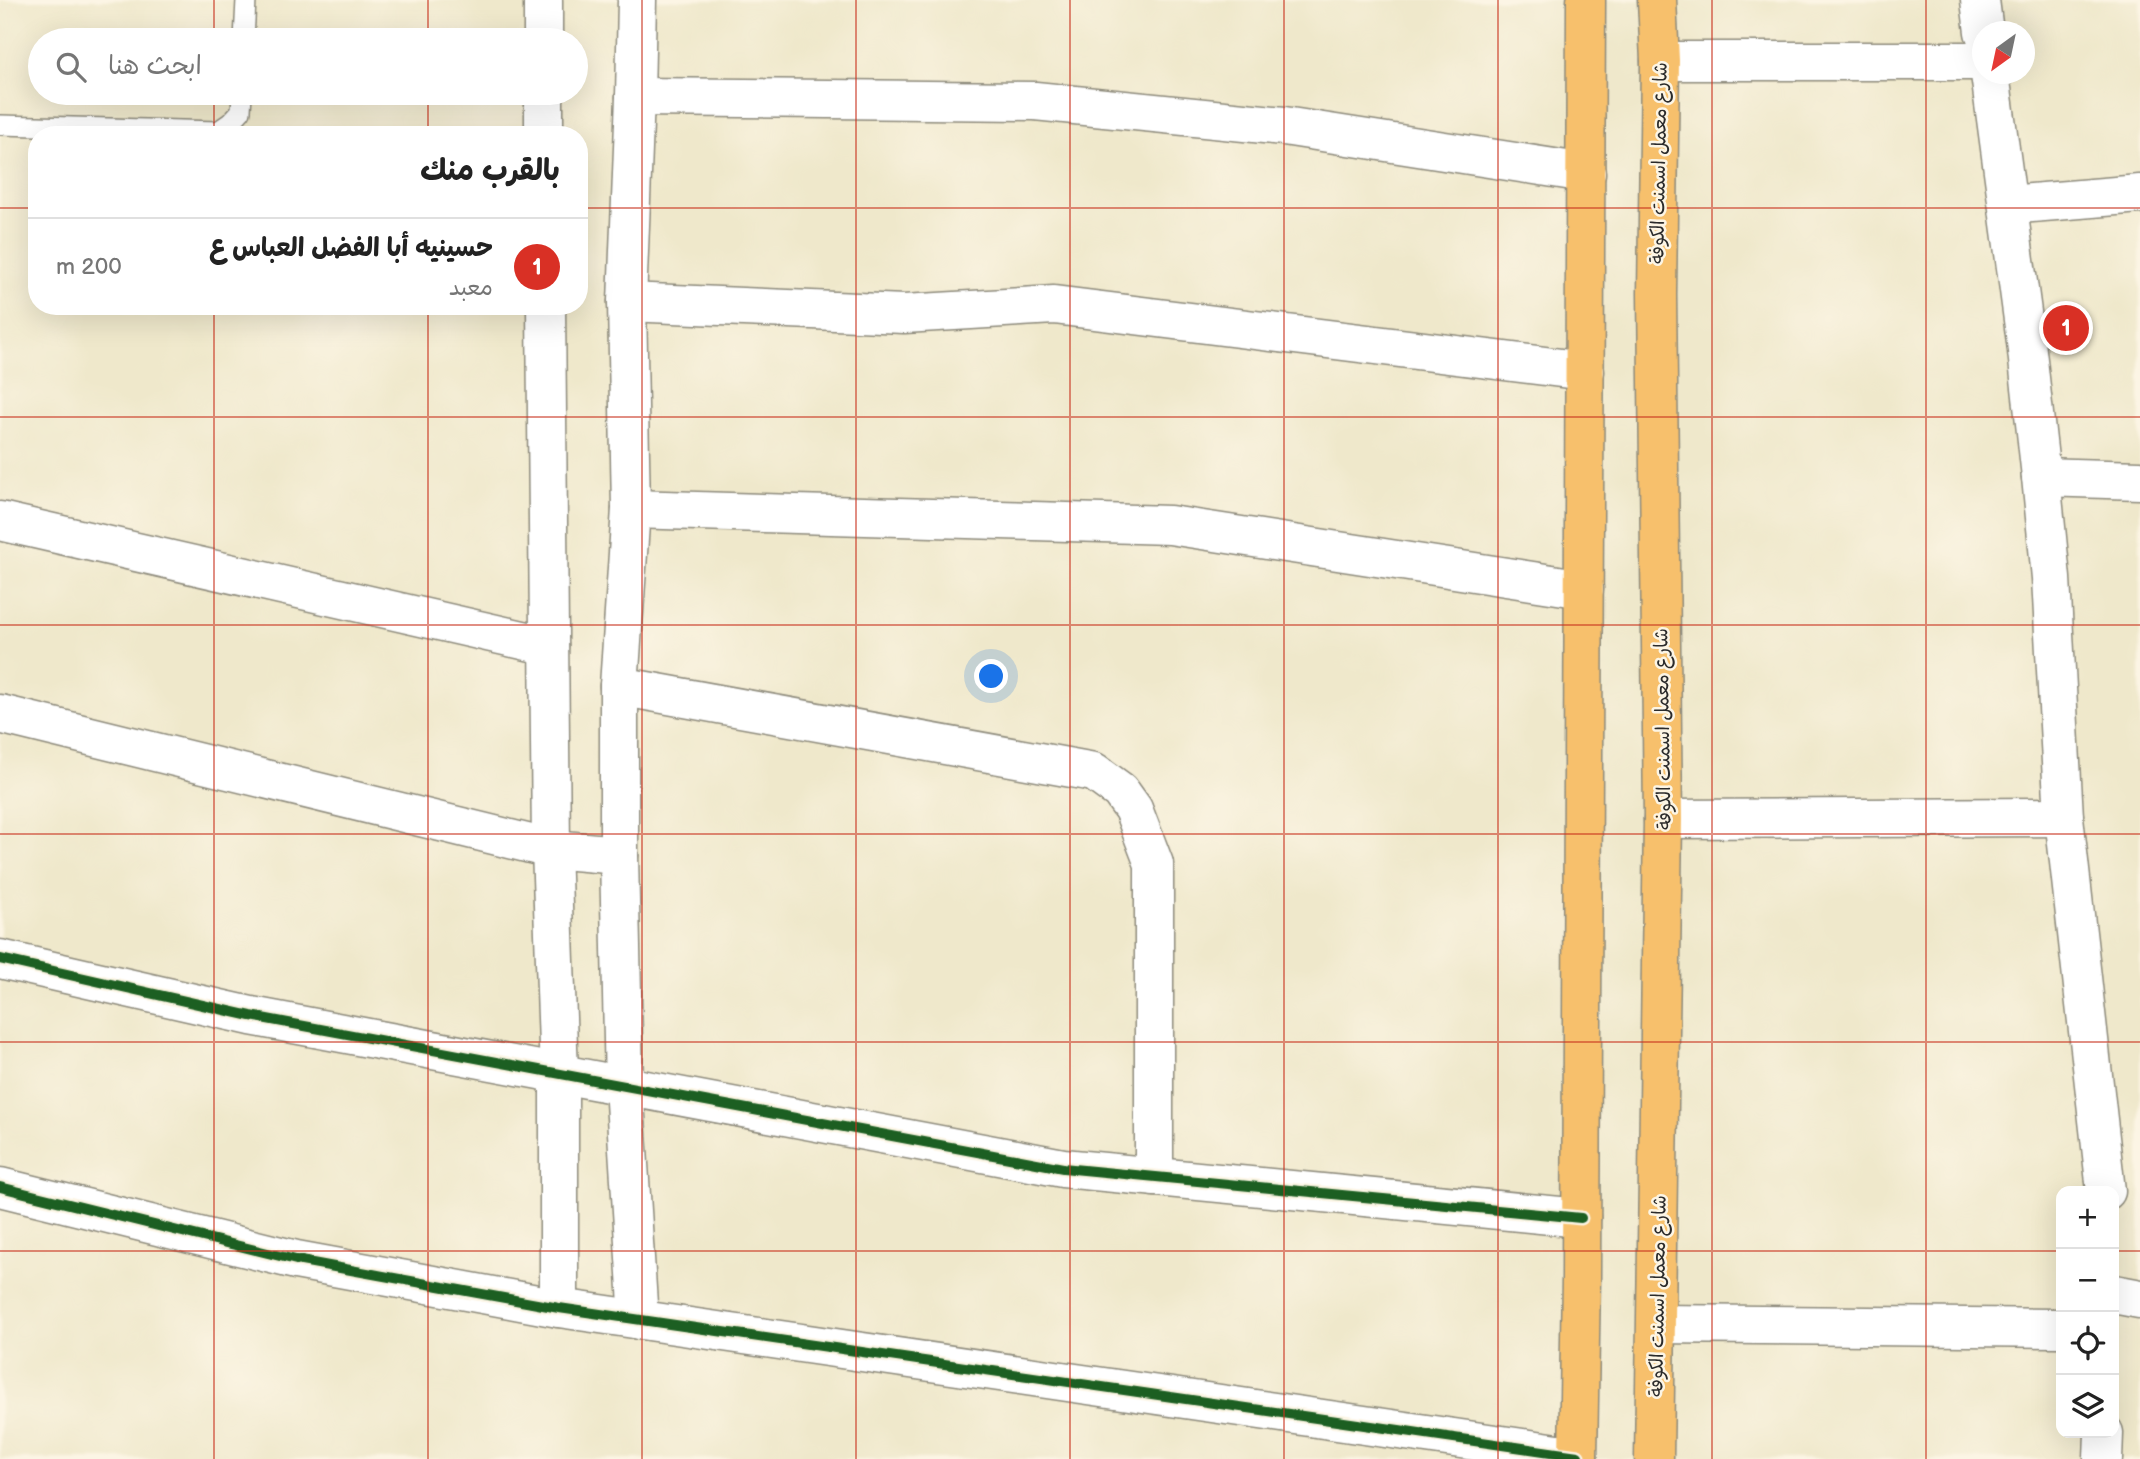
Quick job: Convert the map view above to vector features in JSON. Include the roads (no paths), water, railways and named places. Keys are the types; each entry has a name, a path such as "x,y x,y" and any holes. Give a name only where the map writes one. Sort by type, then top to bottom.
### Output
{"main road":[{"path":"1578,1457 1586,0"},
{"name":"شارع معمل اسمنت الكوفة","path":"1654,1459 1663,819 1657,294 1660,61 1657,0"}],"street":[{"path":"543,0 543,28"},
{"path":"637,0 627,302 631,509 619,686 619,855 624,1086 639,1320"},
{"path":"1980,0 1983,21"},
{"path":"1660,61 1972,61"},
{"path":"1991,84 2026,342 2040,477 2050,579 2064,817 2105,1186"},
{"path":"635,97 1035,101 1283,127 1586,173"},
{"path":"544,105 544,126"},
{"path":"2008,205 2140,194"},
{"path":"627,302 904,314 1054,305 1585,371"},
{"path":"546,315 551,849 559,1074 559,1308"},
{"path":"2040,477 2140,480"},
{"path":"631,509 1170,525 1584,589"},
{"path":"0,521 549,646"},
{"path":"619,686 1094,772 1120,791 1133,809 1154,864 1154,1177"},
{"path":"0,714 551,849 619,855"},
{"path":"1663,819 2064,817"},
{"path":"0,959 251,1016 1063,1168 1581,1218"},
{"path":"0,1186 296,1259 559,1308 1578,1457"},
{"path":"2119,1295 2140,1299"},
{"path":"1657,1324 2056,1328"},
{"path":"2103,1459 2104,1438"}],"lane":[{"path":"245,28 246,0"},
{"path":"225,126 241,111 241,105"},
{"path":"0,125 36,126"}],"place":[{"name":"حسينيه أبا الفضل العباس ع","path":"2066,328"}]}
